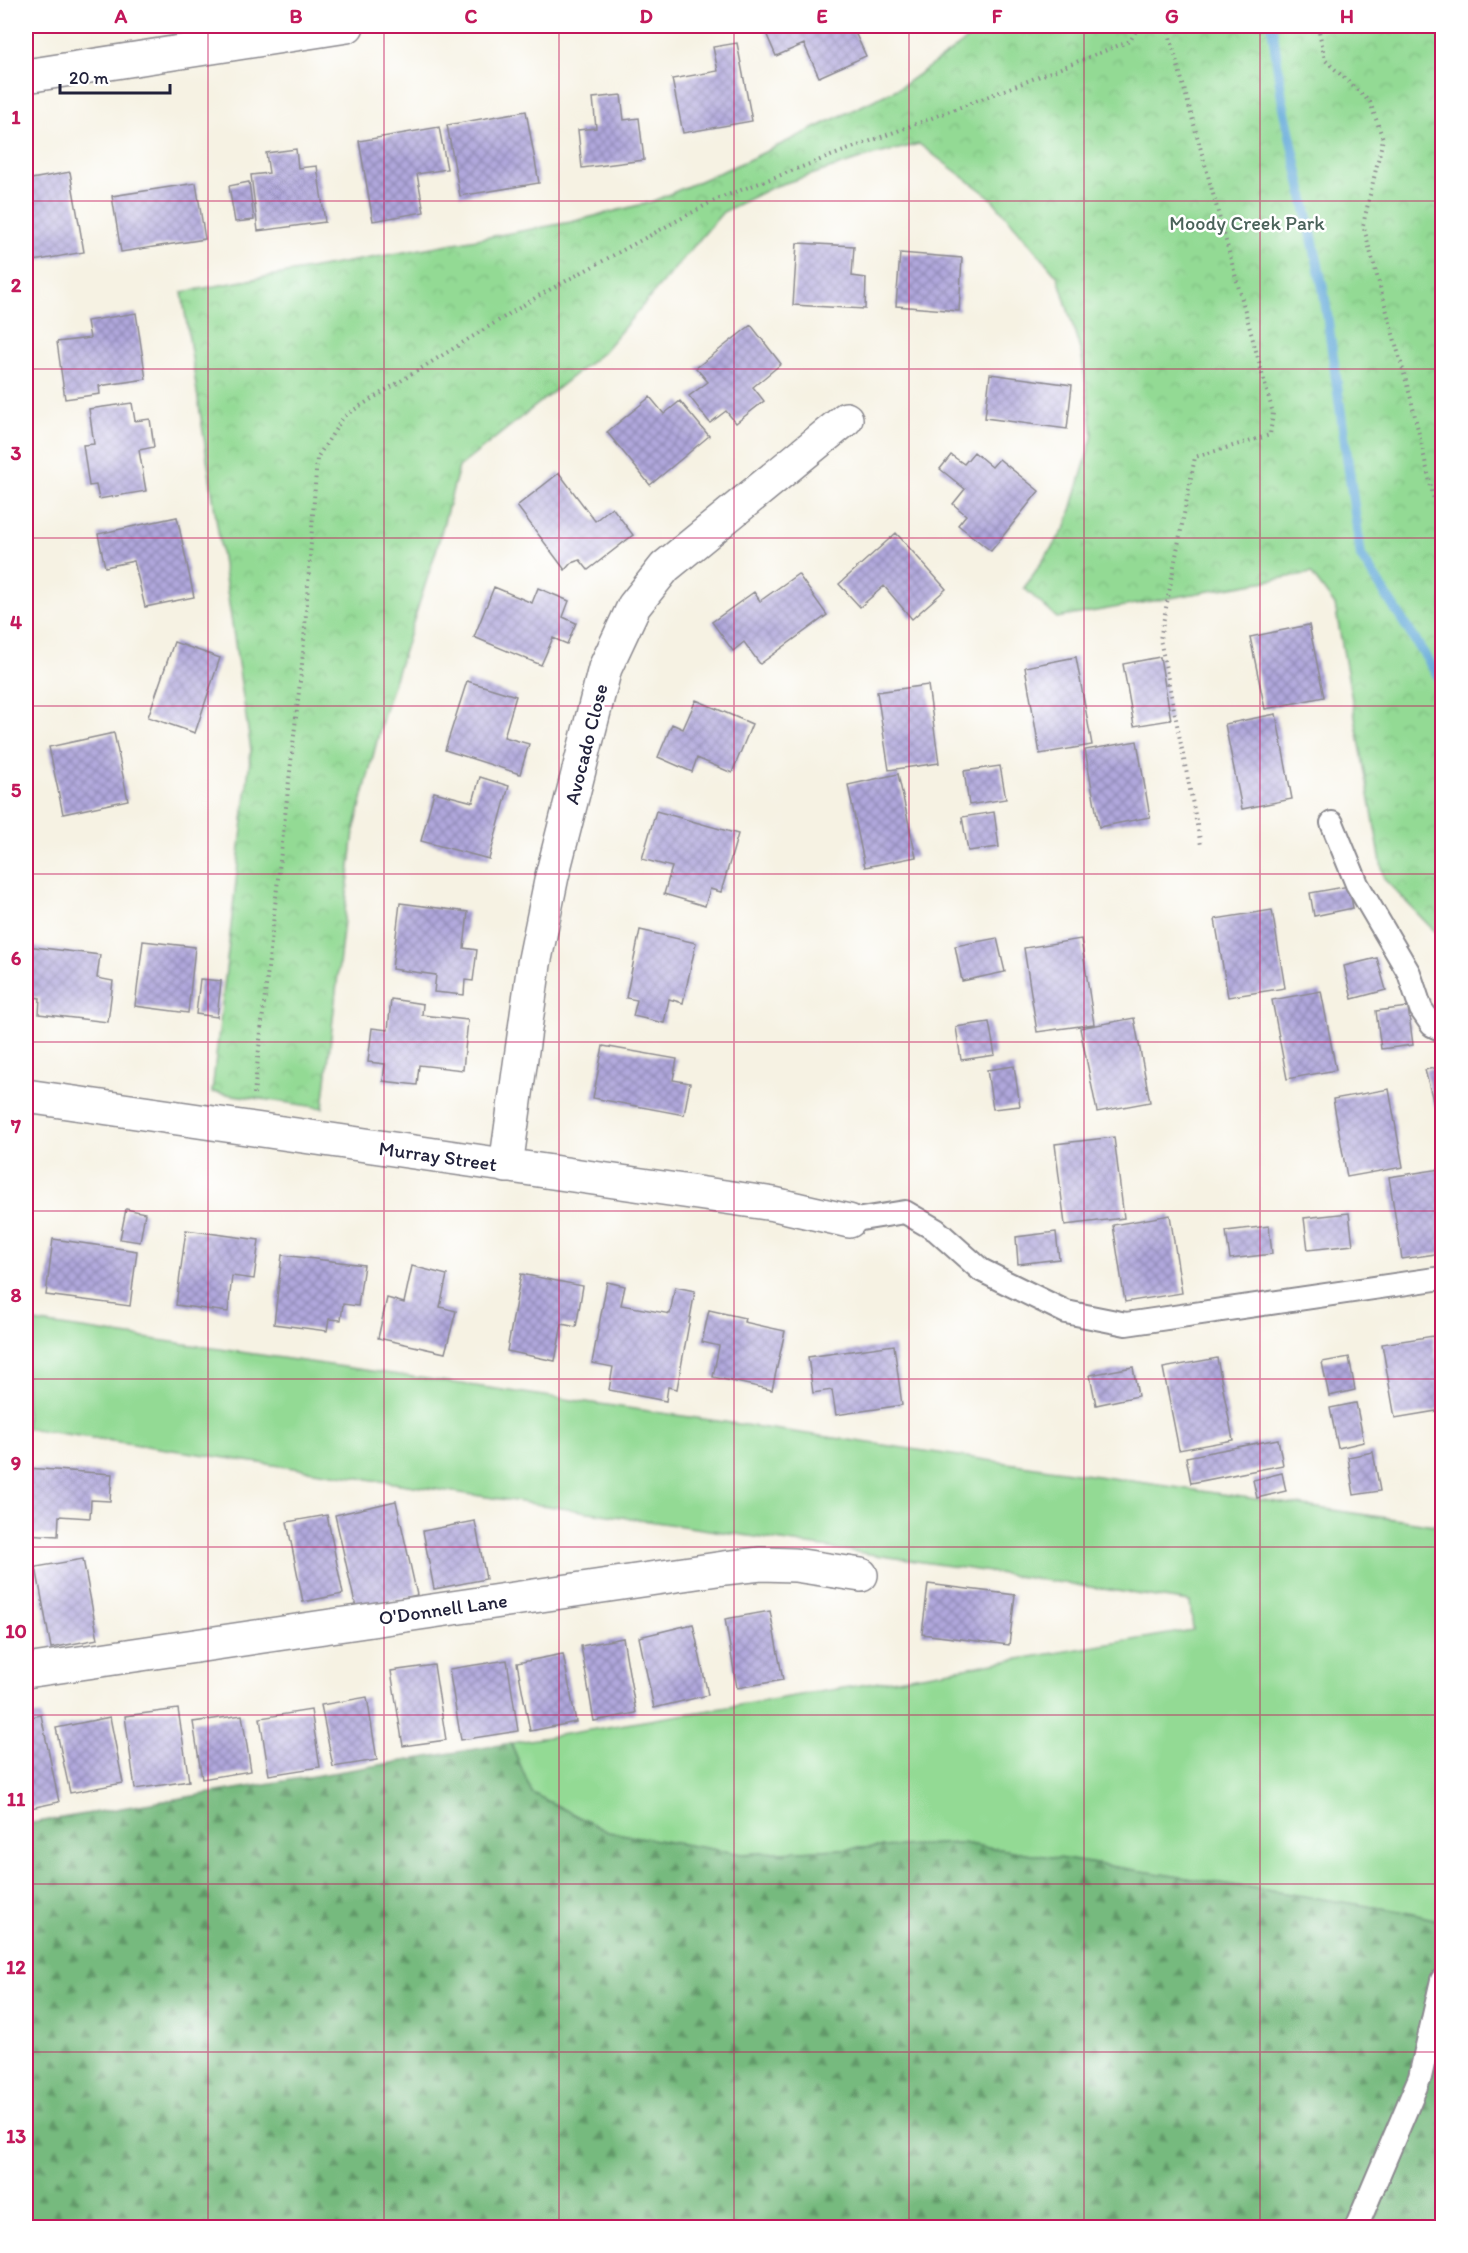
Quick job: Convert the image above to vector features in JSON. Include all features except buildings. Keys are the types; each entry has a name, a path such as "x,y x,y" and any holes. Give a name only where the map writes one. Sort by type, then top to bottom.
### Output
{"street":[{"path":"26,76 347,26"},
{"name":"Avocado Close","path":"506,1166 534,964 552,876 606,668 633,606 665,567 846,419"},
{"name":"Murray Street","path":"26,1096 774,1204 849,1221"},
{"name":"O'Donnell Lane","path":"26,1671 724,1568 761,1564 795,1565 861,1575"}],"lane":[{"path":"1332,823 1357,884 1409,973 1421,1009 1432,1025 1443,1030"},
{"path":"849,1221 904,1212 936,1230 981,1270 1066,1312 1126,1324 1443,1278"},
{"path":"1356,2228 1420,2077 1443,1980"}],"path":[{"path":"251,1129 303,655 317,458 344,416 540,295 717,199 1130,41 1139,26"},
{"path":"1167,26 1273,413 1270,435 1195,458 1160,639 1201,845"},
{"path":"1318,26 1325,60 1370,102 1383,138 1363,225 1411,399 1443,535"}],"green space":[{"name":"Moody Creek Park","path":"977,26 1442,26 1442,939 1384,879 1335,605 1311,573 1057,618 1024,588 1066,527 1093,435 1082,356 1058,277 990,197 919,144 870,156 773,187 723,212 603,352 459,467 436,551 384,713 354,831 323,1108 212,1092 251,750 182,292 571,222 651,202 746,161 899,88 964,42"},
{"path":"27,1321 1442,1526 1442,1921 1400,1911 961,1843 742,1854 608,1832 532,1793 511,1743 1193,1630 1190,1602 26,1428"},
{"path":"511,1743 532,1793 608,1832 742,1854 961,1843 1400,1911 1442,1921 1442,2227 26,2228 26,1824"}],"waterway":[{"path":"1272,26 1282,98 1324,293 1361,556 1442,682"}]}
